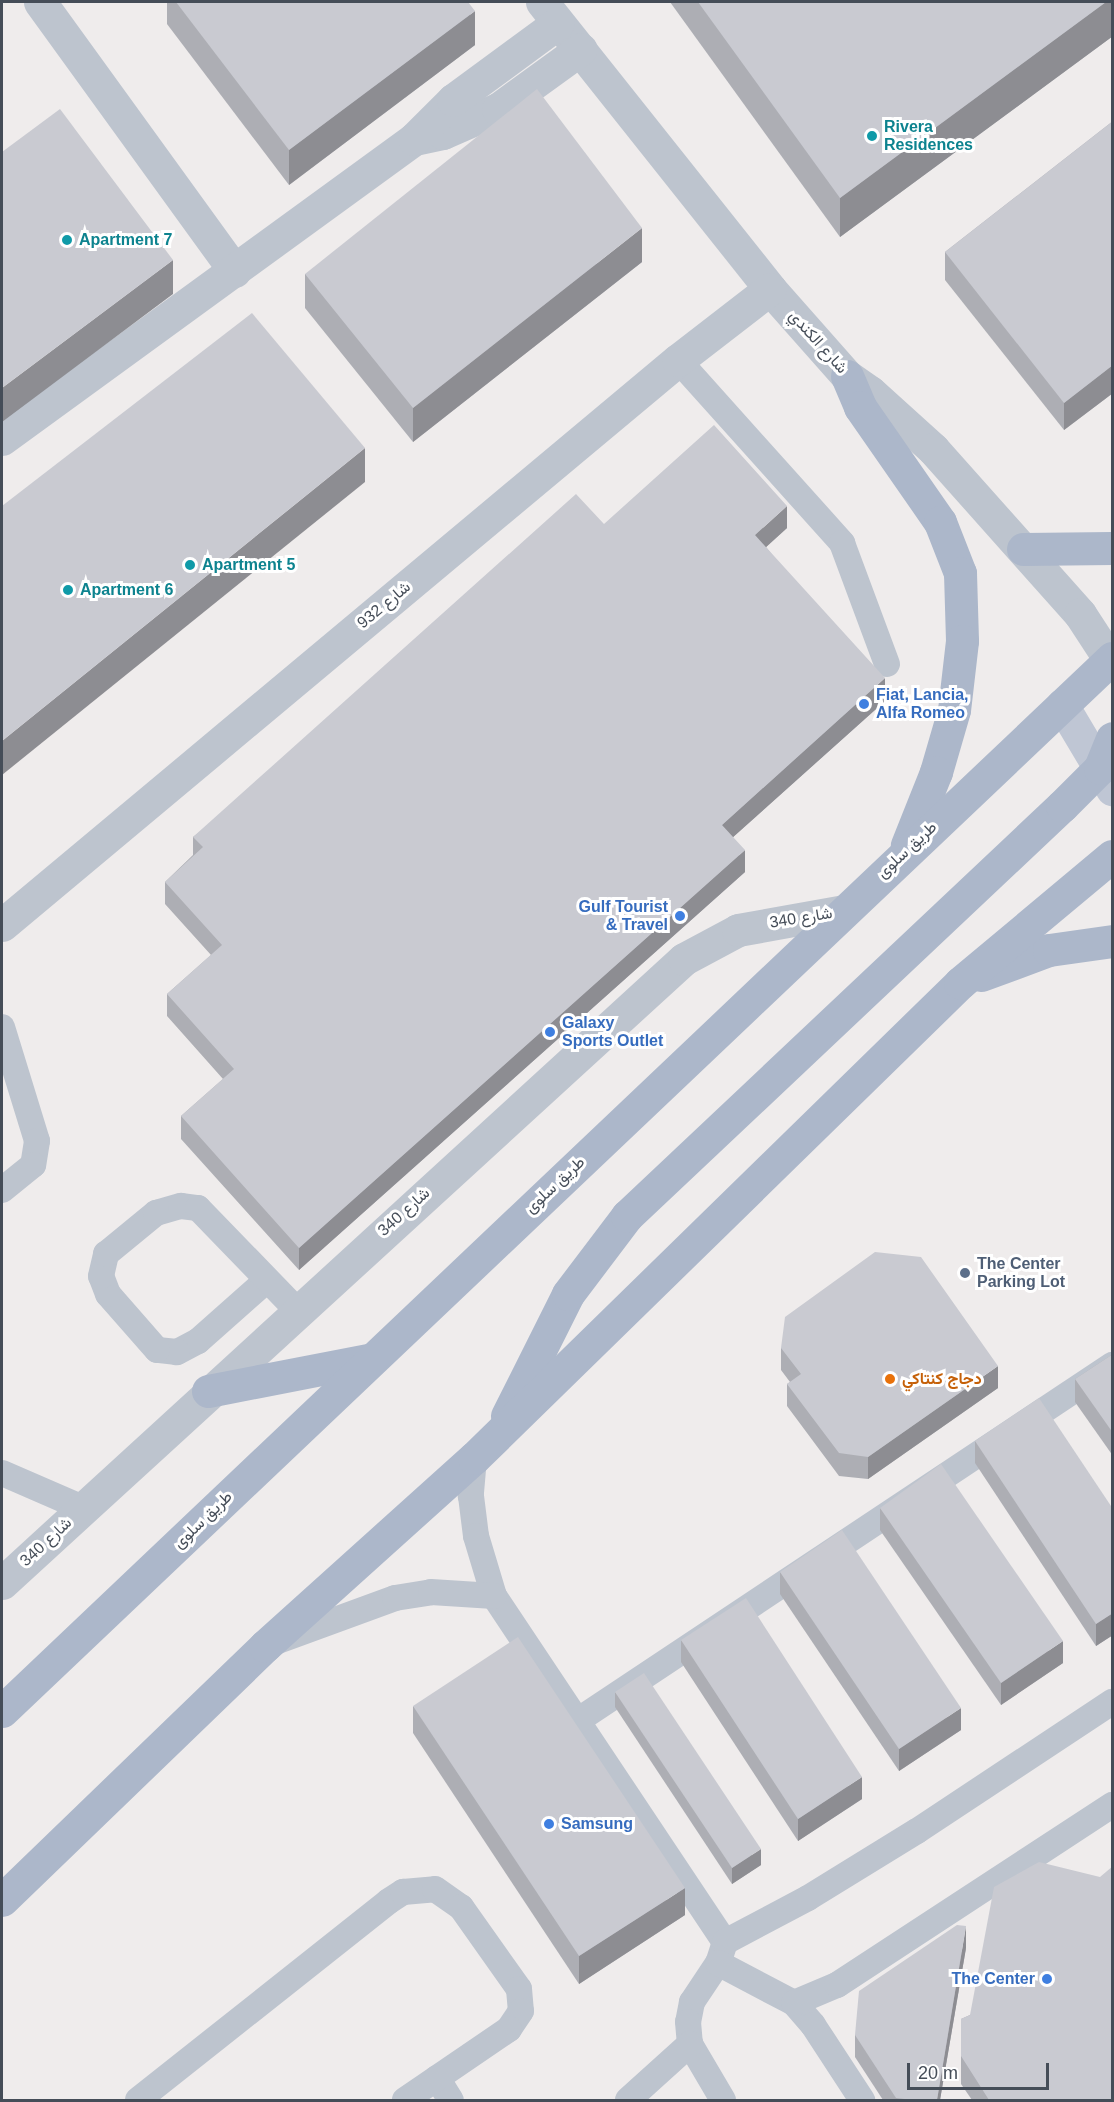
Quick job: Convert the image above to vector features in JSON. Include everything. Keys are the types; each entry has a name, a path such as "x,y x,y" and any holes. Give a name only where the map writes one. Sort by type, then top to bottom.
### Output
{"main road":[{"path":"847,376 860,407 940,522 960,573 962,641 954,710 936,772 904,852"},
{"path":"1023,549 1113,548"},
{"name":"طريق سلوى","path":"2,1711 904,852 1062,705 1112,666"},
{"path":"499,1434 563,1302 627,1216 1106,779 1113,738"},
{"path":"2,1900 265,1646 474,1458 960,983 1113,856"},
{"path":"960,983 1049,950 1113,941"},
{"path":"208,1391 372,1359"}],"street":[{"path":"40,2 235,271"},
{"path":"2,439 414,139 453,100 550,12"},
{"name":"شارع الكندي","path":"550,12 770,289 847,376 870,392 933,449 1080,614 1112,666"},
{"path":"414,139 443,133 498,109 581,49"},
{"name":"شارع 932","path":"2,925 678,360 770,289"},
{"path":"1062,705 1106,779"},
{"name":"شارع 340","path":"2,1583 208,1391 684,959 738,930 844,911"}],"lane":[{"path":"678,360 842,543 887,664"},
{"path":"2,1027 37,1141 33,1164 2,1190"},
{"path":"267,1280 198,1341 177,1352 157,1350 108,1294 101,1276 106,1254 156,1213 181,1206 198,1208 297,1310"},
{"path":"577,1721 1113,1365"},
{"path":"474,1458 471,1496 476,1536 494,1596 577,1721 722,1952 794,2004 813,2025 862,2100"},
{"path":"2,1473 83,1508"},
{"path":"265,1646 395,1598 430,1592 494,1596"},
{"path":"723,2100 690,2044 688,2022 692,2002 722,1952 897,1843 1113,1702"},
{"path":"794,2004 837,1985 1113,1805"},
{"path":"138,2100 389,1901 418,1888 435,1889 461,1907 512,1978 522,2000 522,2011 509,2030 405,2100"},
{"path":"628,2100 690,2044"},
{"path":"437,2078 451,2100"}],"building":[{"path":"176,2 468,2 475,11 289,150"},
{"name":"Rivera Residences","path":"698,2 1106,2 840,198"},
{"path":"537,89 642,228 413,408 305,274"},
{"name":"Apartment 7","path":"60,109 173,260 2,388 2,152"},
{"path":"1113,121 1113,365 1064,403 945,252"},
{"path":"252,313 365,448 2,741 2,506"},
{"path":"714,425 787,506 755,535 885,678 722,825 745,850 299,1248 181,1116 234,1069 167,994 222,945 165,882 203,847 193,837 576,494 604,524"},
{"name":"دجاج كنتاكي","path":"875,1252 921,1257 998,1366 868,1457 839,1453 787,1384 801,1374 781,1348 785,1317"},
{"path":"1113,1354 1113,1433 1075,1379"},
{"path":"1039,1398 1113,1509 1113,1613 1096,1624 975,1441"},
{"path":"941,1464 1063,1641 1001,1683 880,1508"},
{"path":"842,1530 961,1708 899,1749 780,1572"},
{"path":"746,1598 862,1777 798,1819 681,1640"},
{"name":"Samsung","path":"518,1637 685,1888 579,1956 413,1706"},
{"path":"644,1673 761,1849 732,1868 615,1692"},
{"name":"The Center","path":"1039,1862 1100,1877 1113,1866 1113,2100 989,2100 961,2056 961,2019 970,2015 994,1887"},
{"path":"957,1925 966,1926 937,2100 896,2098 855,2035 859,1991"}],"place":[{"name":"Rivera Residences","path":"872,136"},
{"name":"Apartment 7","path":"67,240"},
{"name":"Apartment 5","path":"190,565"},
{"name":"Apartment 6","path":"68,590"},
{"name":"Fiat, Lancia, Alfa Romeo","path":"864,704"},
{"name":"Gulf Tourist & Travel","path":"680,916"},
{"name":"Galaxy Sports Outlet","path":"550,1032"},
{"name":"The Center Parking Lot","path":"965,1273"},
{"name":"دجاج كنتاكي","path":"890,1379"},
{"name":"Samsung","path":"549,1824"},
{"name":"The Center","path":"1047,1979"}]}
